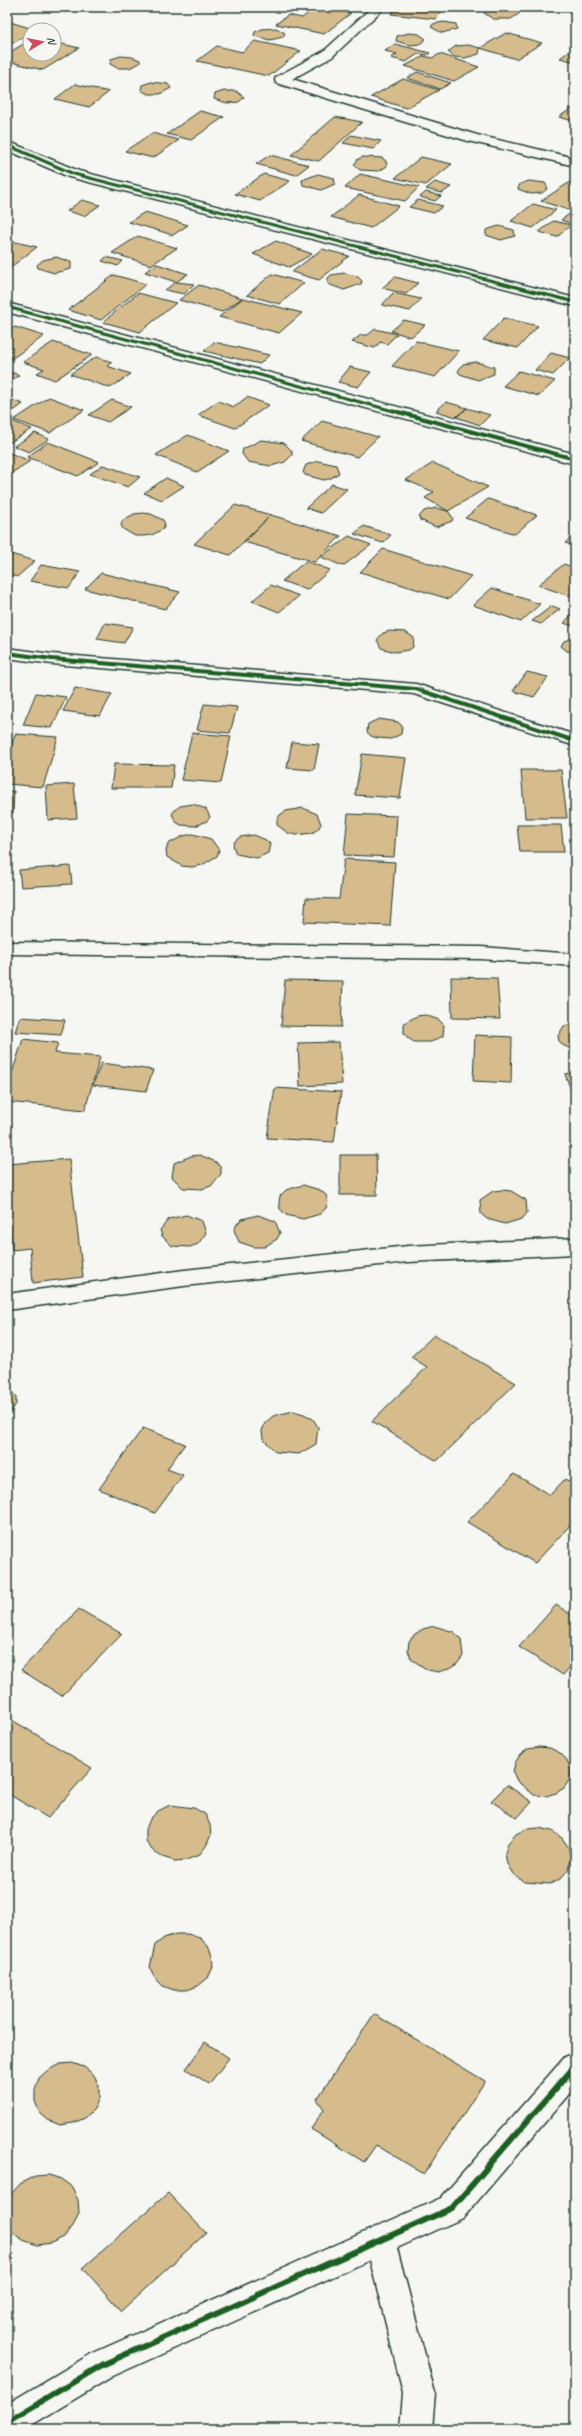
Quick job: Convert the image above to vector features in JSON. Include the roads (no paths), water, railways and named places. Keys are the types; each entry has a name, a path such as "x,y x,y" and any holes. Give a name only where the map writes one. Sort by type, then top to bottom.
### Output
{"street":[{"path":"379,7 328,54 281,80 473,138 575,162"},
{"path":"7,145 74,174 575,302"},
{"path":"7,307 575,459"},
{"path":"7,653 52,660 416,689 575,741"},
{"path":"7,948 481,953 575,960"},
{"path":"7,1302 184,1278 408,1254 575,1246"},
{"path":"7,2422 102,2365 452,2208 575,2066"},
{"path":"380,2241 419,2393 416,2429"}]}
